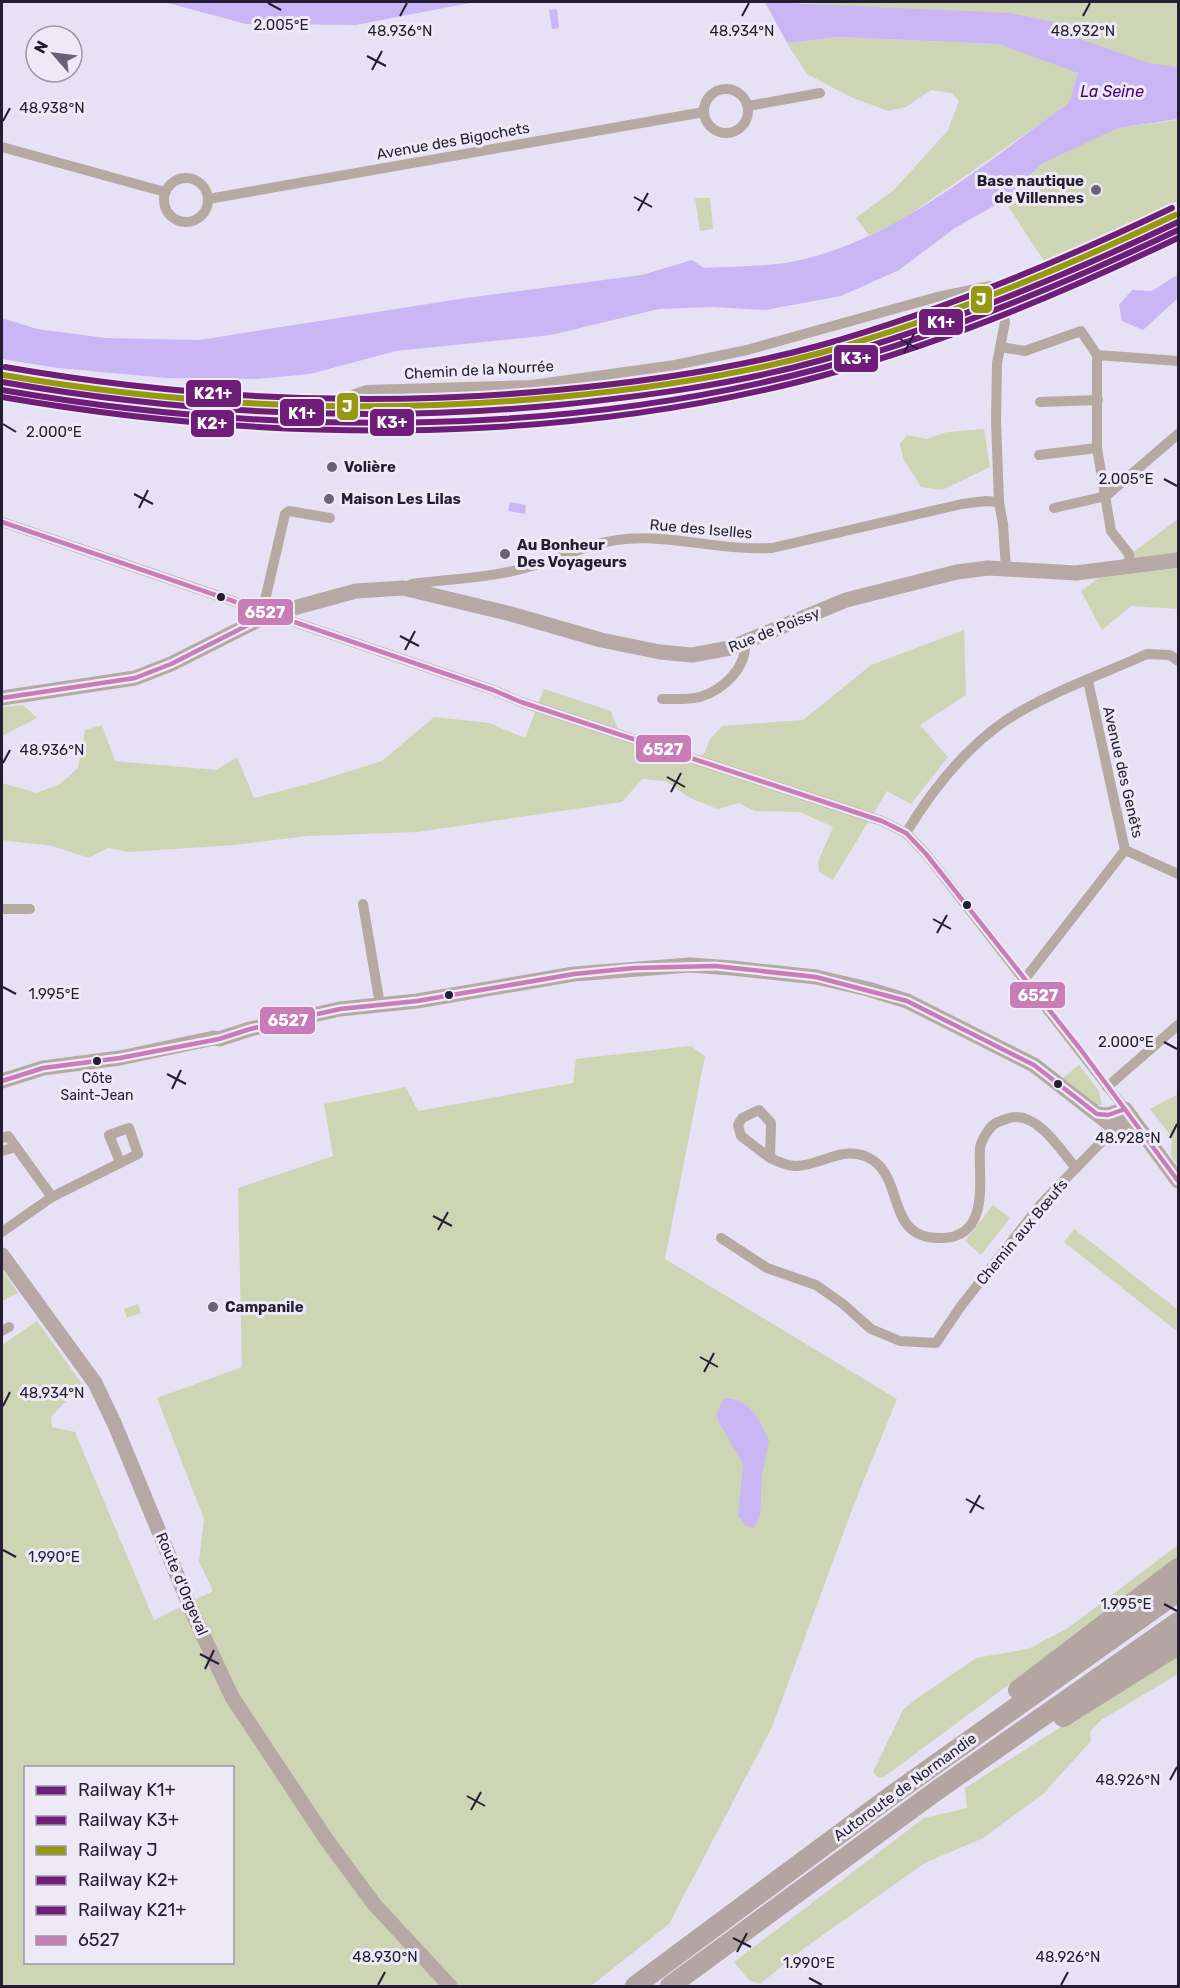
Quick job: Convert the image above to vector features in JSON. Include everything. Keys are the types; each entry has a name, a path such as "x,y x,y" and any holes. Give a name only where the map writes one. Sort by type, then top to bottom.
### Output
{"highway":[{"path":"891,1796 907,1774 1179,1568"},
{"name":"Autoroute de Normandie","path":"635,1986 891,1796 1179,1592"},
{"name":"Autoroute de Normandie","path":"670,1986 997,1748 1179,1622"},
{"path":"997,1748 1017,1746 1179,1645"}],"street":[{"path":"726,88 740,93 748,106 749,113 742,126 729,133 709,126 704,112 707,98 712,93 726,88"},
{"path":"748,106 820,93"},
{"name":"Avenue des Bigochets","path":"208,199 704,112"},
{"path":"2,147 165,192"},
{"path":"189,177 203,185 208,199 200,218 193,221 179,221 164,207 165,192 174,180 189,177"},
{"name":"Chemin de la Nourrée","path":"2,372 169,396 332,406 349,403 355,394 367,390 532,385 675,365 747,350 937,297 994,291"},
{"path":"1003,314 996,380 999,502 1004,524 1006,569"},
{"path":"1000,347 1025,351 1081,331 1097,355 1097,448 1111,531 1129,554 1130,566"},
{"path":"1097,355 1179,361"},
{"path":"1040,402 1098,400"},
{"path":"1054,508 1106,496 1179,434"},
{"path":"1039,455 1097,448"},
{"name":"Rue des Iselles","path":"403,588 412,584 522,569 578,549 612,541 647,539 754,549 772,548 962,504 999,502"},
{"path":"265,614 285,514 289,511 330,518"},
{"path":"2,522 265,614 882,821 906,833 990,933 1107,1087 1120,1113 1176,1174"},
{"name":"Rue de Poissy","path":"2,698 135,678 171,664 265,614 356,591 403,588 511,614 601,640 660,652 700,654 717,652 745,642 846,600 957,572 1006,569 1076,573 1179,560"},
{"path":"662,699 698,697 719,687 741,664 745,655 745,642"},
{"path":"906,833 934,789 981,740 1012,717 1147,654 1170,655 1179,661"},
{"name":"Avenue des Genêts","path":"1024,980 1125,850 1088,681"},
{"path":"1125,850 1179,874"},
{"path":"363,904 380,1005"},
{"path":"2,909 30,909"},
{"path":"2,1081 43,1068 120,1058 219,1039 250,1029 332,1011 417,1001 573,974 690,965 816,977 868,988 907,1001 1007,1050 1052,1077 1097,1114 1120,1113"},
{"path":"1107,1087 1179,1025"},
{"name":"Chemin aux Bœufs","path":"721,1238 767,1268 816,1286 843,1304 871,1329 900,1341 936,1343 961,1306 1041,1204 1076,1168 1120,1113"},
{"path":"770,1158 798,1166 852,1152 870,1159 881,1167 885,1174 900,1217 907,1225 915,1232 944,1238 966,1228 976,1214 981,1200 980,1145 993,1124 1014,1116 1029,1120 1076,1168"},
{"path":"2,1138 8,1136 52,1197"},
{"path":"2,1151 16,1147"},
{"path":"2,1232 52,1197 120,1162"},
{"name":"Route d'Orgeval","path":"2,1255 95,1383 115,1425 193,1614 232,1697 326,1839 374,1904 450,1986"}],"green space":[{"path":"796,2 1178,2 1178,67 1148,64 1058,31"},
{"path":"838,37 998,44 1078,72 1070,103 896,224 869,235 856,218 895,189 948,130 959,101 952,93 931,90 906,107 888,111 851,97 807,74 787,43"},
{"name":"Base nautique de Villennes","path":"1178,120 1178,201 1044,261 1004,200 1050,156 1118,128"},
{"path":"695,198 710,198 713,229 700,231"},
{"path":"984,429 990,467 942,490 921,487 903,458 900,444 907,435 927,439 947,432"},
{"path":"1178,519 1178,609 1131,606 1102,630 1081,591"},
{"path":"964,630 966,695 920,725 948,757 911,804 887,791 833,880 819,872 818,862 833,827 800,812 755,811 739,803 717,809 688,797 666,781 642,779 622,802 417,832 308,836 234,845 129,852 108,848 89,858 52,846 2,840 2,783 37,793 60,784 78,768 85,730 102,725 115,761 216,770 237,757 254,798 382,761 434,717 489,723 525,738 544,689 611,711 620,735 683,759 704,754 710,739 722,726 803,720 871,665"},
{"path":"23,705 37,718 2,736 2,707"},
{"path":"691,1046 705,1056 665,1259 897,1399 854,1504 772,1727 669,1924 591,1986 2,1986 2,1345 37,1321 82,1384 51,1417 52,1427 75,1432 154,1620 213,1591 199,1561 204,1519 157,1398 242,1367 238,1188 333,1156 324,1104 406,1087 418,1111 573,1083 576,1059"},
{"path":"1079,1065 1099,1091 1102,1105 1096,1105 1063,1078"},
{"path":"1178,1094 1178,1166 1171,1156 1172,1137 1150,1109"},
{"path":"993,1205 1010,1218 981,1255 965,1241"},
{"path":"1074,1229 1178,1310 1178,1332 1064,1242"},
{"path":"2,1269 18,1293 2,1301"},
{"path":"138,1304 141,1313 127,1318 124,1309"},
{"path":"1178,1545 1178,1559 884,1777 878,1778 873,1772 903,1710 915,1700 976,1658 1028,1649 1068,1628"},
{"path":"1178,1652 1178,1674 1101,1720 1090,1732 1091,1741 1043,1794 983,1838 925,1863 803,1949 760,1984 749,1980 734,1962 924,1818 967,1808 965,1788"}],"water":[{"path":"164,2 475,2 356,25 246,24"},
{"name":"La Seine","path":"765,2 1010,13 1054,22 1058,31 1148,63 1178,67 1178,119 1118,128 1043,163 1004,200 955,228 899,270 841,296 765,310 712,307 659,309 551,335 396,351 310,374 256,379 166,378 58,368 2,359 2,318 37,329 105,338 199,340 466,298 642,275 692,260 704,268 758,266 791,262 829,252 902,219 971,174 1069,103 1078,73 998,44 838,37 787,43"},
{"path":"557,9 559,28 552,29 549,10"},
{"path":"1177,275 1178,298 1143,330 1122,321 1119,305 1132,290 1152,291"},
{"path":"510,502 526,505 525,514 508,511"},
{"path":"724,1398 733,1399 747,1406 757,1418 769,1441 762,1474 760,1516 754,1528 746,1526 738,1516 743,1464 718,1421 717,1412"}],"tunnel":[{"path":"996,296 1003,313"}],"rail line":[{"name":"K21+","path":"5,367 142,387 211,393 349,399 487,395 656,379 786,354 864,333 998,285 1172,208"},
{"name":"J","path":"3,375 141,394 280,405 418,406 488,403 657,386 788,361 866,340 956,309 1045,274 1175,215"},
{"name":"K1+","path":"2,382 141,402 279,412 349,414 488,410 625,398 757,376 868,347 1003,299 1178,222"},
{"name":"K3+","path":"2,390 103,405 205,416 309,422 413,422 517,418 621,407 722,391 868,355 1003,307 1178,230"},
{"name":"K2+","path":"2,397 100,412 200,423 300,429 401,430 501,427 602,418 701,403 798,382 896,354 1039,300 1178,238"}],"transit line":[{"name":"6527","path":"2,522 493,690 521,702 882,821 906,833 926,854 1081,1050 1178,1181"},
{"name":"6527","path":"2,698 135,678 171,664 268,615"},
{"name":"6527","path":"2,1081 43,1068 120,1058 219,1039 250,1029 340,1009 417,1001 574,974 634,968 715,966 816,977 907,1001 1034,1065 1097,1114 1108,1115 1125,1109"}],"place":[{"name":"Base nautique de Villennes","path":"1096,190"},
{"name":"Volière","path":"332,467"},
{"name":"Maison Les Lilas","path":"329,499"},
{"name":"Au Bonheur Des Voyageurs","path":"505,554"},
{"name":"Côte Saint-Jean","path":"97,1061"},
{"name":"Campanile","path":"213,1307"}]}
